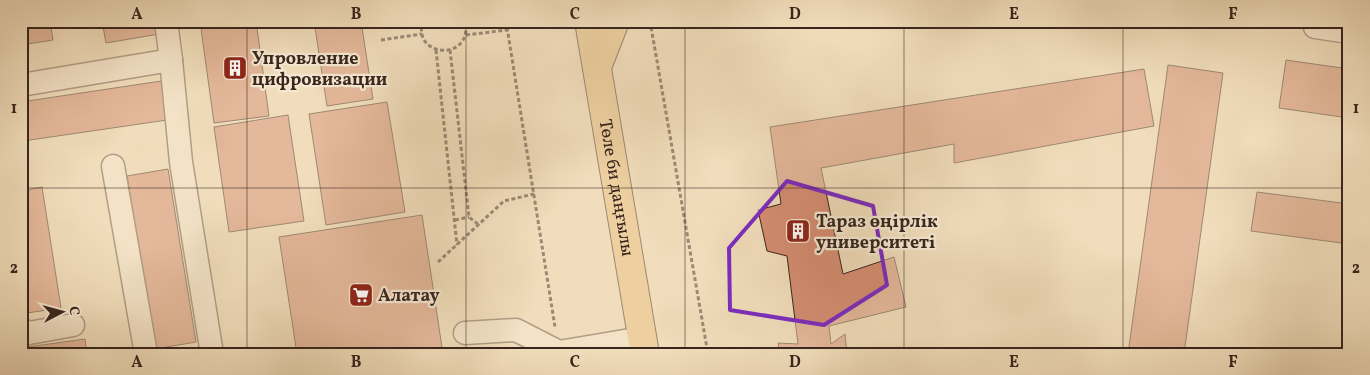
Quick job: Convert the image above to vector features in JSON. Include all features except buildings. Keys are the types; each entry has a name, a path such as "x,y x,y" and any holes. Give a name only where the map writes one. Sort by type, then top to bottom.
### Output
{"main road":[{"path":"572,21 597,68"},
{"name":"Төле би даңғылы","path":"589,21 643,346"},
{"path":"597,68 615,21"}],"lane":[{"path":"166,21 181,162 212,354"},
{"path":"1316,28 1349,32"},
{"path":"21,85 171,60"},
{"path":"112,166 146,354"},
{"path":"21,329 29,333 73,325"},
{"path":"465,333 516,330 559,353 643,346"}],"path":[{"path":"423,21 422,34 425,41 436,50 443,51 457,47 462,42 465,35 465,21"},
{"path":"506,21 559,353"},
{"path":"650,21 708,354"},
{"path":"465,35 507,30"},
{"path":"381,40 422,34"},
{"path":"436,50 457,244"},
{"path":"450,50 469,217 479,225"},
{"path":"438,262 504,201 534,194"},
{"path":"455,220 469,217"}],"highlighted area":[{"path":"787,181 873,206 887,285 824,325 730,310 729,248"}],"place":[{"name":"Упровление цифровизации","path":"235,68"},
{"name":"Тараз өңірлік университеті","path":"798,231"},
{"name":"Алатау","path":"361,295"}]}
